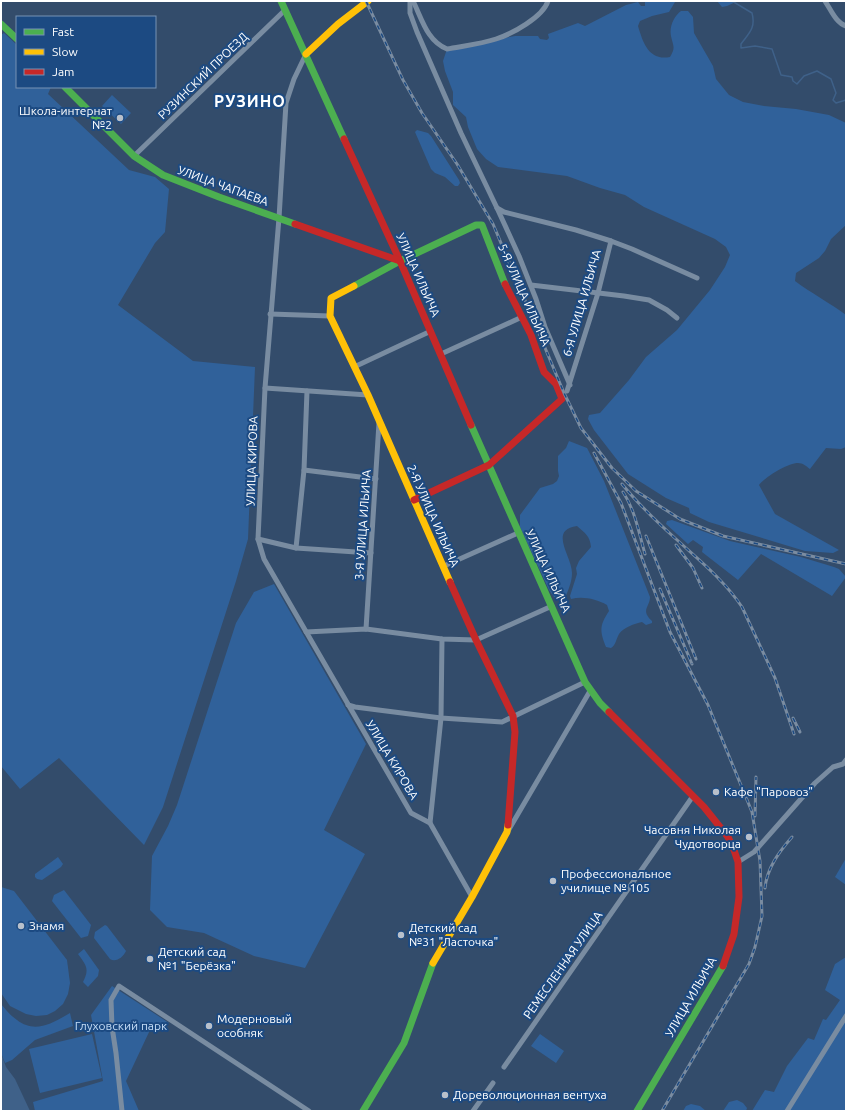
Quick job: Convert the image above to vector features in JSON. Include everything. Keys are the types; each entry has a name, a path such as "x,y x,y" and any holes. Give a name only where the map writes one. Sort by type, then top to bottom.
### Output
{"street":[{"name":"УЛИЦА ИЛЬИЧА","path":"281,1 400,261 518,533 585,682 590,691 612,716 704,807 728,837 738,862 739,897 734,934 722,969 637,1111"},
{"path":"306,54 338,24 368,1"},
{"path":"410,1 410,13 417,32 531,285 545,326 570,385"},
{"path":"413,1 427,31 433,40 440,47 447,49 504,36 533,20 544,10 548,1"},
{"path":"825,1 835,17 845,26"},
{"name":"РУЗИНСКИЙ ПРОЕЗД","path":"134,156 285,10"},
{"path":"1,24 16,38"},
{"name":"УЛИЦА КИРОВА","path":"306,54 294,79 286,103 279,218 265,388 258,539 264,559 412,813 430,823"},
{"name":"УЛИЦА ЧАПАЕВА","path":"66,88 134,156 163,175 400,261"},
{"path":"497,208 504,212 576,230 611,241"},
{"name":"5-Я УЛИЦА ИЛЬИЧА","path":"400,261 476,225 482,225 508,290 531,335 544,372 556,384 562,399 489,465"},
{"name":"6-Я УЛИЦА ИЛЬИЧА","path":"567,391 598,293 611,241 697,278"},
{"path":"270,314 330,316 331,298 400,261"},
{"path":"531,285 649,300 678,318"},
{"name":"2-Я УЛИЦА ИЛЬИЧА","path":"330,316 368,395 476,640 513,716 515,732 507,832 472,897 431,966 404,1043 363,1111"},
{"path":"441,354 522,318"},
{"path":"354,366 431,331"},
{"path":"265,388 368,395"},
{"path":"296,548 304,470 308,391"},
{"name":"3-Я УЛИЦА ИЛЬИЧА","path":"366,629 379,422"},
{"path":"414,500 489,465"},
{"path":"304,470 376,479"},
{"path":"444,566 518,533"},
{"path":"258,539 296,548 371,553"},
{"path":"306,632 366,629 442,639 476,640 552,606"},
{"path":"442,639 441,718 430,823 472,897"},
{"path":"348,705 441,718 502,722 585,682"},
{"path":"507,832 590,691"},
{"path":"738,862 754,852 815,783 833,767 845,762"},
{"name":"РЕМЕСЛЕННАЯ УЛИЦА","path":"504,1067 693,796"},
{"path":"122,1111 112,1027 111,1000 119,986 309,1111"},
{"path":"787,1111 846,1016"},
{"path":"473,1111 493,1083"}],"green space":[{"path":"645,1 675,2 669,12 652,16 640,21 638,26 642,39 652,53 663,58 670,57 673,49 671,29 673,22 681,11 688,11 693,17 694,33 713,66 716,79 729,95 743,102 829,115 846,123 846,225 831,239 825,251 819,258 796,273 795,281 846,315 846,447 841,449 826,448 810,469 798,463 789,465 766,478 759,485 775,514 839,550 833,553 805,551 709,522 690,513 689,508 666,498 628,474 594,430 588,419 589,415 600,413 629,380 646,357 677,330 710,290 725,267 730,255 726,247 715,239 644,207 625,195 567,176 498,167 486,159 477,149 468,127 466,117 453,105 453,92 443,61 447,49 515,36 538,36 540,39 547,40 549,38 548,34 578,23 585,26 626,5 638,2 641,6 645,6"},
{"path":"717,1 738,1 722,7"},
{"path":"4,33 16,44 16,88 51,88 48,94 129,170 155,177 169,189 165,232 155,243 118,305 193,361 255,367 248,539 236,581 163,807 144,845 59,758 20,789 1,766 1,35"},
{"path":"112,95 131,113 121,124 102,106"},
{"path":"417,130 428,133 431,136 459,180 460,183 458,186 455,186 445,177 435,173 431,169 415,132"},
{"path":"569,441 587,448 604,481 650,597 646,611 652,623 646,625 642,622 626,628 619,634 615,644 611,648 606,647 602,636 602,624 609,611 607,605 589,599 571,599 570,596 577,574 576,568 579,561 591,547 590,540 587,535 577,526 568,528 564,533 564,545 572,573 570,586 564,600 562,601 554,597 549,590 520,527 520,515 540,488 553,484 557,481 559,476 558,456 566,448"},
{"path":"672,520 730,541 801,557 834,567 839,569 846,577 832,596 761,554 738,580 702,552 703,547 693,540 688,544 666,524 667,521"},
{"path":"274,584 366,744 324,830 365,854 305,968 254,956 204,933 167,927 150,910 152,856 177,805 236,623 254,592"},
{"path":"58,857 63,864 61,867 42,880 35,877 35,874"},
{"path":"846,858 846,885 835,877"},
{"name":"Знамя","path":"1,887 14,891 67,960 70,983 68,994 63,1004 55,1011 47,1015 36,1016 26,1014 10,1006 1,993"},
{"path":"64,890 91,925 88,936 81,938 52,901 54,895"},
{"path":"105,925 126,951 117,960 110,959 94,938 95,932"},
{"path":"84,949 99,970 98,976 88,987 83,982 87,970 78,954"},
{"path":"846,957 846,1111 752,1111 765,1090 774,1092 787,1066 808,1038 814,1040 823,1019 826,1020 840,1000 825,990 835,964"},
{"name":"Глуховский парк","path":"112,986 169,1023 150,1030 126,1081 139,1111 35,1111 33,1102 103,1081 91,1015"},
{"path":"1,1004 15,1018 30,1026 44,1026 70,1013 73,1026 35,1040 12,1060 5,1063 1,1053"},
{"path":"92,1034 102,1078 40,1093 29,1049"},
{"path":"540,1034 564,1051 556,1063 531,1046"},
{"path":"737,1100 743,1103 747,1108 746,1111 723,1111 729,1102"},
{"path":"691,1104 700,1106 706,1111 683,1111 686,1106"}],"shaded area":[{"path":"1,1053 6,1067 15,1079 30,1111 1,1111"}],"waterway":[{"path":"732,1 752,13 753,18 751,30 741,44 741,48 755,46 772,49 781,75 792,77 793,81 797,84 804,76 817,71 831,79 836,93 833,100 836,103 846,100"}],"railway":[{"path":"366,1 403,80 422,113 457,164 493,224 564,393 581,428 612,468 636,491 680,519 723,536 846,564"},
{"path":"594,453 621,503 670,632 708,705 752,812 760,861 762,916 755,947 749,964 662,1111"},
{"path":"622,484 655,519 720,579 742,607 775,678 794,734"},
{"path":"623,492 634,514 645,554"},
{"path":"646,536 696,659"},
{"path":"676,545 693,568 702,588"},
{"path":"660,589 692,664"},
{"path":"793,718 800,732"},
{"path":"755,816 756,777"},
{"path":"765,888 768,874 774,861 792,837"}],"traffic: fast":[{"path":"281,1 344,139"},
{"path":"1,24 16,38"},
{"path":"66,88 134,156 163,175 295,224"},
{"path":"354,286 400,261 476,225 482,225 505,284"},
{"path":"471,425 585,682 600,703 609,712"},
{"path":"363,1111 404,1043 433,963"},
{"path":"637,1111 723,966"}],"traffic: slow":[{"path":"306,54 338,24 368,1"},
{"path":"354,286 331,298 330,316 368,395 450,582"},
{"path":"433,963 472,897 507,832 508,825"}],"traffic: jam":[{"path":"344,139 400,261 471,425"},
{"path":"295,224 400,261"},
{"path":"414,500 489,465 562,399 556,384 544,372 531,335 505,284"},
{"path":"450,582 513,716 515,732 508,825"},
{"path":"609,712 704,807 728,837 734,850 738,862 739,897 734,934 723,966"}],"place":[{"name":"Школа-интернат №2","path":"120,118"},
{"name":"Кафе \"Паровоз\"","path":"716,792"},
{"name":"Часовня Николая Чудотворца","path":"749,837"},
{"name":"Профессиональное училище № 105","path":"553,881"},
{"name":"Знамя","path":"21,926"},
{"name":"Детский сад №31 \"Ласточка\"","path":"401,935"},
{"name":"Детский сад №1 \"Берёзка\"","path":"150,959"},
{"name":"Модерновый особняк","path":"209,1026"},
{"name":"Дореволюционная вентуха","path":"445,1095"}],"district":[{"name":"РУЗИНО","path":"250,101"}]}
